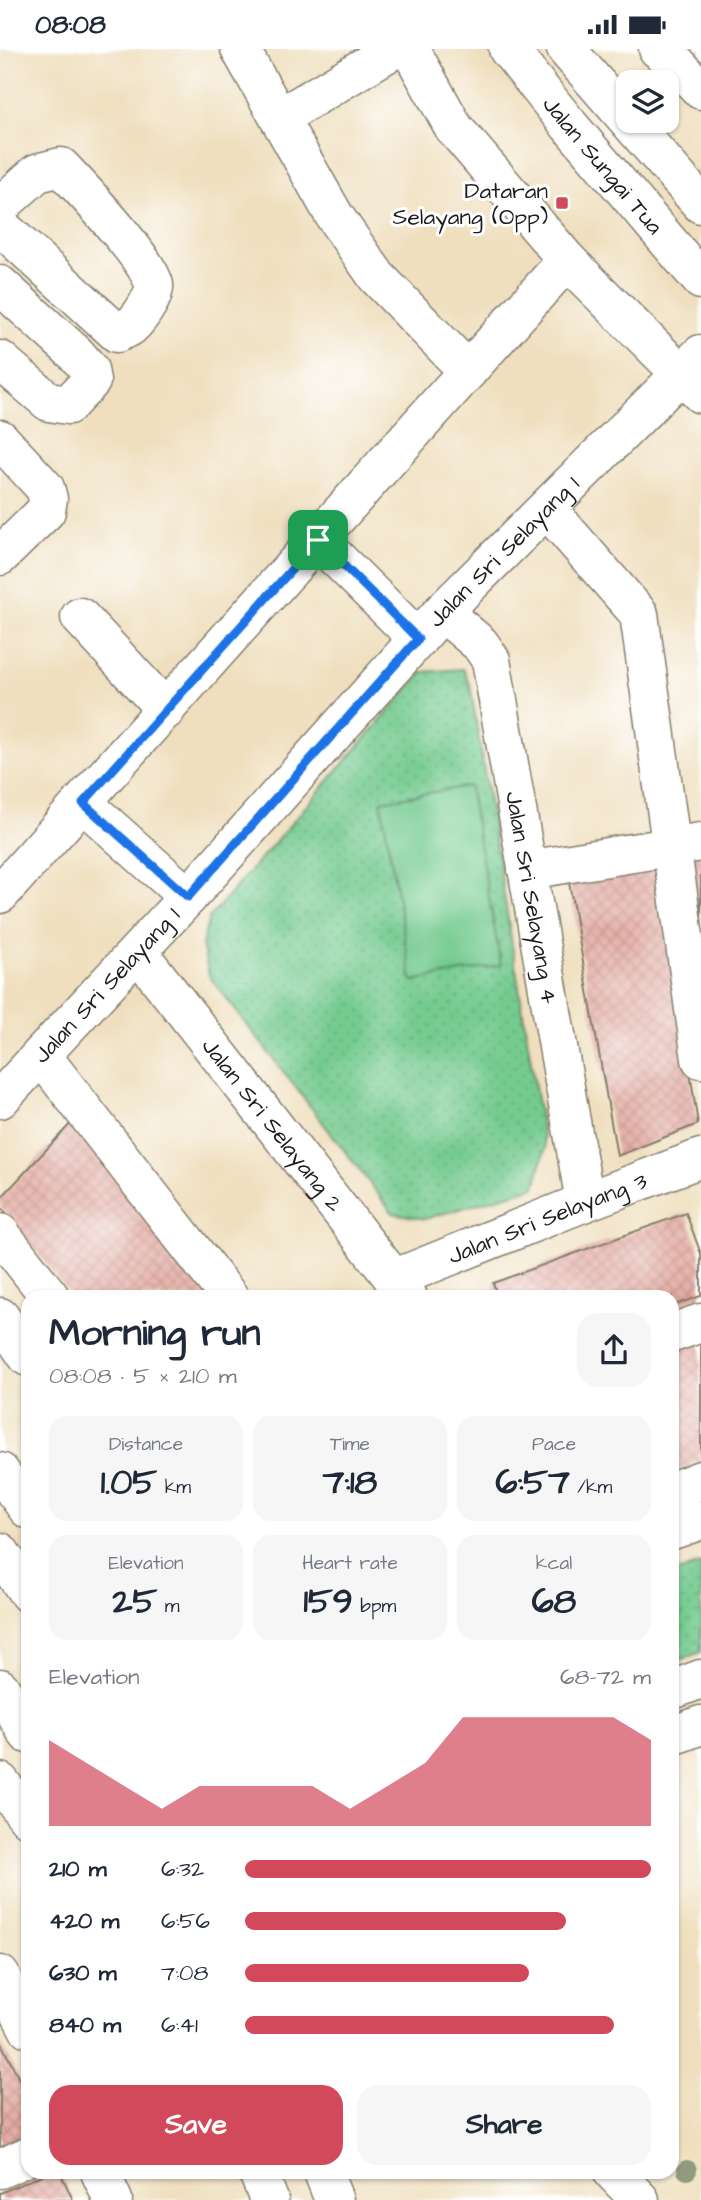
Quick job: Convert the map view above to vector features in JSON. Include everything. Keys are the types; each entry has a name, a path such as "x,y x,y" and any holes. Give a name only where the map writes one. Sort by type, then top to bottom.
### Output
{"main road":[{"path":"240,49 335,217 377,278 468,371"},
{"path":"279,118 394,49"},
{"path":"410,49 454,128 567,260 695,373"},
{"name":"Jalan Sungai Tua","path":"508,49 701,280"},
{"name":"Jalan Sungai Tua","path":"566,49 701,204"},
{"path":"0,206 37,173 61,167 85,191 149,270 155,288 150,301 131,327 117,333 0,226"},
{"path":"0,894 567,260"},
{"path":"0,285 76,354 89,369 91,381 68,405 50,402 0,360"},
{"name":"Jalan Sri Selayang 1","path":"0,1098 188,897 430,625 547,509 695,373"},
{"path":"0,439 45,488 48,499 46,511 0,556"},
{"path":"547,509 639,614 687,844 701,1059"},
{"name":"Jalan Sri Selayang 4","path":"318,540 430,625 480,644 491,660 584,1202"},
{"path":"80,617 166,710"},
{"path":"83,803 188,897"},
{"path":"527,870 687,844"},
{"name":"Jalan Sri Selayang 2","path":"138,951 400,1288"},
{"path":"41,1055 224,1290"},
{"name":"Jalan Sri Selayang 3","path":"400,1288 584,1202 701,1158"},
{"path":"0,1233 45,1290"},
{"path":"0,1317 21,1347"},
{"path":"679,1331 701,1323"},
{"path":"0,1472 21,1500"},
{"path":"679,1488 701,1480"},
{"path":"679,1528 701,1520"},
{"path":"0,1552 21,1583"},
{"path":"679,1687 701,1679"},
{"path":"0,1688 21,1722"},
{"path":"679,1733 701,1725"},
{"path":"0,1782 21,1809"},
{"path":"0,1975 21,2015"},
{"path":"0,2169 21,2159"},
{"path":"103,2179 113,2200"},
{"path":"258,2179 262,2200"},
{"path":"260,2179 269,2200"},
{"path":"326,2179 334,2200"},
{"path":"620,2179 640,2200"}],"green space":[{"path":"463,669 470,684 545,1149 535,1187 425,1219 393,1213 209,976 202,944 209,918 423,672"},
{"path":"469,786 501,965 412,981 381,801"},
{"path":"701,1564 701,1652 679,1660 679,1572"}],"building":[{"path":"701,852 701,927 688,855"},
{"path":"657,857 698,1124 617,1156 567,871"},
{"path":"73,1121 206,1290 66,1290 0,1206 0,1199"},
{"path":"686,1213 701,1254 701,1296 679,1304 679,1290 496,1290 493,1283"},
{"path":"701,1339 701,1462 679,1470 679,1347"},
{"path":"0,2041 21,2083 21,2146 0,2157"},
{"path":"33,2179 63,2179 73,2200 0,2200 0,2193"}],"place":[{"name":"Dataran Selayang (Opp)","path":"562,203"}],"route":[{"path":"318,540 418,639 188,897 83,803 318,540"}]}
